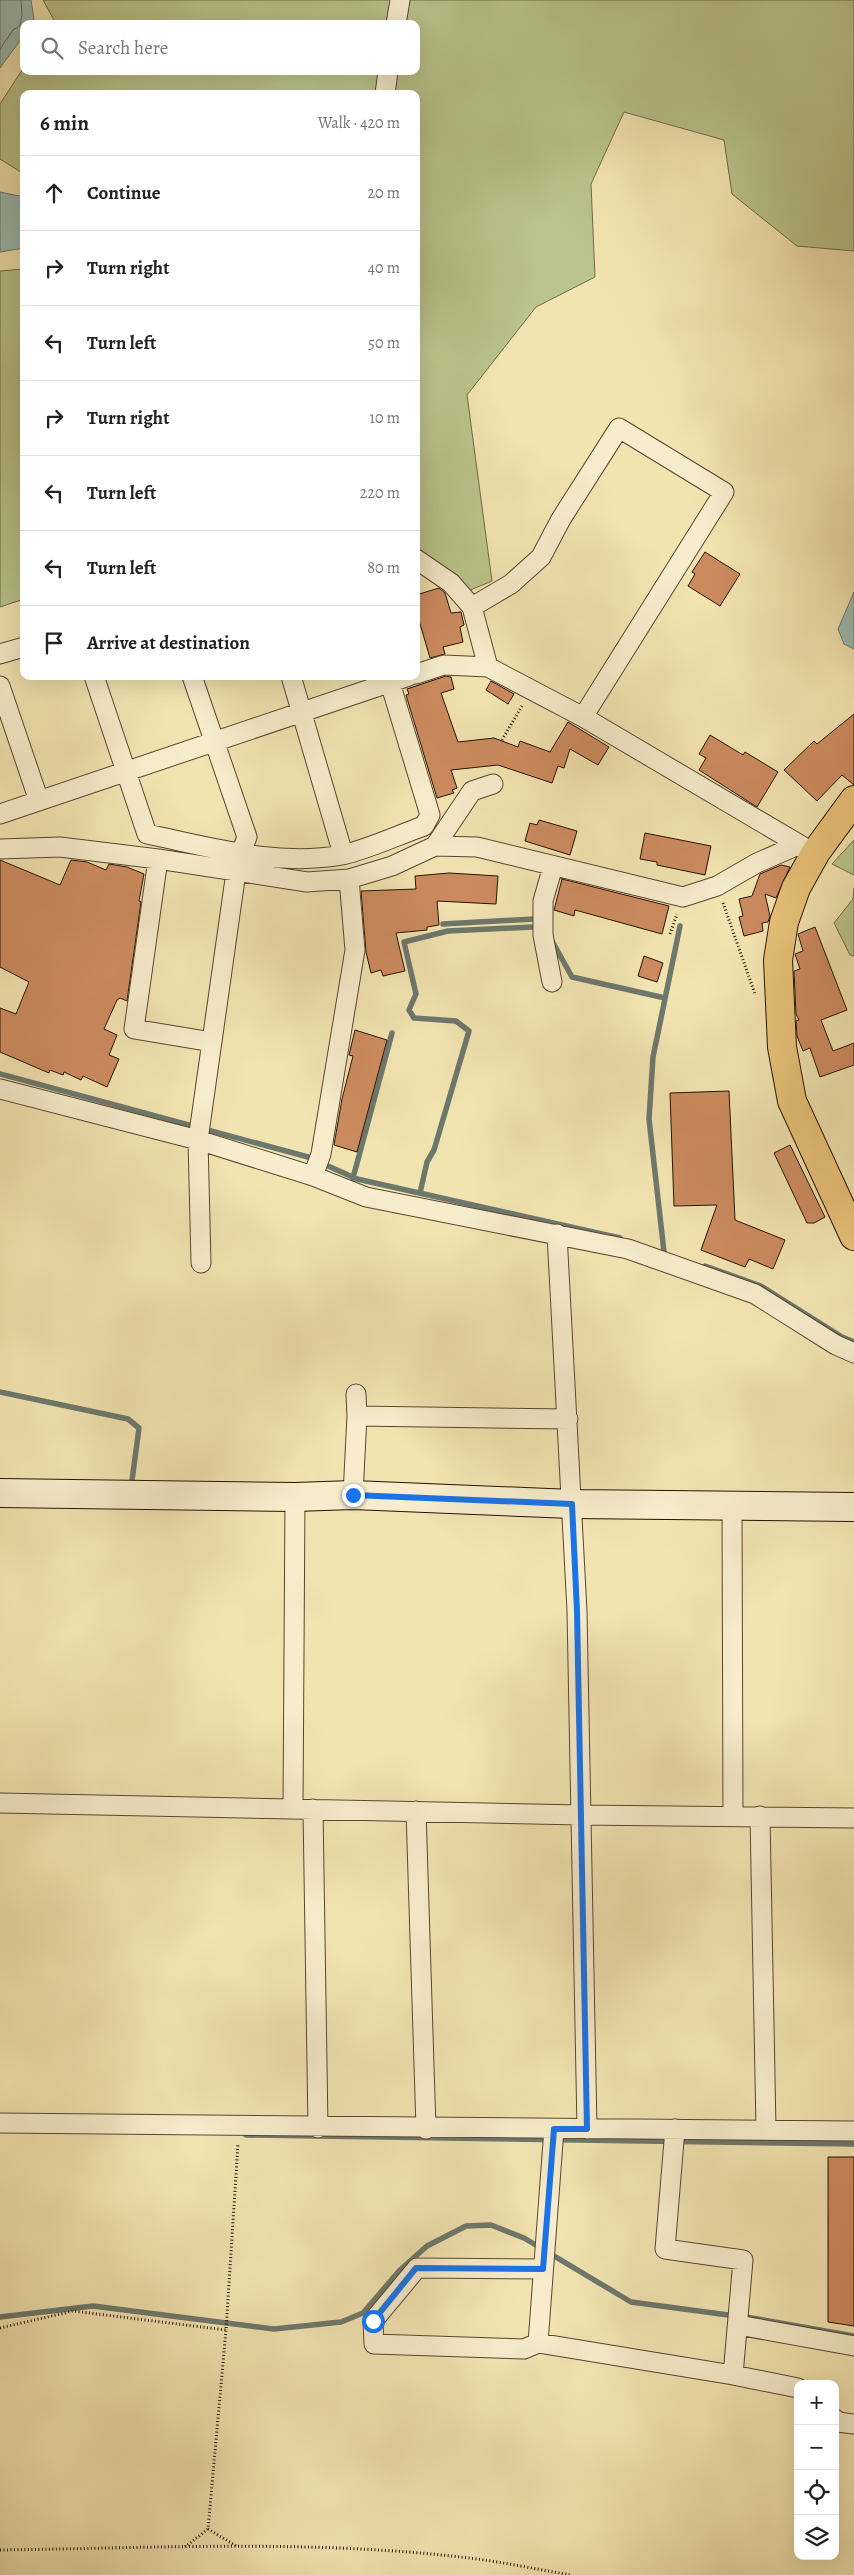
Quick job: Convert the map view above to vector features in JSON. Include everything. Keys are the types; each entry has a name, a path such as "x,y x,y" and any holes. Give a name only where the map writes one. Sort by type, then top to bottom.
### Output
{"main road":[{"path":"854,800 807,849 784,922 778,960 782,1048 792,1101 854,1236"}],"street":[{"path":"397,20 400,0"},
{"path":"386,90 387,75"},
{"path":"472,606 511,584 541,557 561,519 619,428 724,492 583,717"},
{"path":"420,562 451,583 472,606 488,667"},
{"path":"0,654 20,648"},
{"path":"420,673 444,665 488,667 583,717 807,849"},
{"path":"95,680 147,834 241,853 296,860 343,854 424,826 430,815 389,680"},
{"path":"193,680 247,837 241,853"},
{"path":"292,680 343,854"},
{"path":"0,814 302,712 386,680"},
{"path":"0,686 38,801"},
{"path":"435,846 472,791 493,784"},
{"path":"0,849 60,847 158,859 307,882 349,879 392,866 435,846 477,847 683,897 717,886 756,863 807,849"},
{"path":"158,859 134,1029 212,1042"},
{"path":"552,982 543,935 544,901 554,866"},
{"path":"200,1263 198,1140 236,872"},
{"path":"313,1176 321,1154 356,950 349,879"},
{"path":"0,1089 198,1140 313,1176 366,1197 628,1249 755,1294 836,1345 854,1353"},
{"path":"557,1234 577,1611 587,2129"},
{"path":"353,1495 357,1416 356,1394"},
{"path":"357,1416 568,1419"},
{"path":"0,1492 295,1498 353,1495 572,1504 854,1506"},
{"path":"293,1808 295,1498"},
{"path":"732,1506 733,1816"},
{"path":"0,1803 580,1815 854,1818"},
{"path":"313,1809 318,2128"},
{"path":"416,1811 426,2129"},
{"path":"760,1816 766,2130"},
{"path":"0,2124 426,2129 854,2131"},
{"path":"538,2343 554,2129"},
{"path":"675,2129 665,2249 744,2260 733,2374"},
{"path":"543,2269 416,2268 373,2321 374,2344 524,2349 538,2343 733,2374 794,2387"},
{"path":"738,2325 854,2346"},
{"path":"839,2422 854,2424"}],"path":[{"path":"502,740 531,689"},
{"path":"717,886 747,976 759,1002"},
{"path":"183,2548 208,2529 226,2330 240,2126"},
{"path":"0,2328 73,2311 226,2330"},
{"path":"208,2529 238,2547"},
{"path":"0,2550 238,2547 352,2549 477,2559 571,2575"}],"green space":[{"path":"43,0 854,0 854,251 797,246 732,194 724,140 624,112 591,184 595,277 536,307 467,395 492,581 468,591 437,562 420,552 420,90 20,90 20,172 0,159 0,104 20,73 20,75 420,75 420,20 54,20"},
{"path":"20,269 20,600 0,607 0,271"},
{"path":"854,840 854,875 832,864"},
{"path":"854,888 854,956 850,955 834,923 853,899"}],"water":[{"path":"0,0 31,0 34,19 20,20 20,40 0,68"},
{"path":"0,192 20,196 20,249 0,252"},
{"path":"854,592 854,649 844,644 838,629"}],"building":[{"path":"705,552 740,574 720,606 688,586 695,574 692,572"},
{"path":"439,588 445,593 451,613 461,612 464,625 460,627 463,642 443,647 445,654 430,658 420,624 420,594"},
{"path":"446,676 451,677 454,689 441,693 458,742 494,738 518,747 520,741 550,752 568,722 609,747 598,765 570,749 564,768 558,766 552,783 498,765 451,770 457,788 452,790 454,793 437,798 406,695 409,694 407,689"},
{"path":"491,681 514,694 508,704 486,690"},
{"path":"854,714 854,785 842,775 817,801 784,770 814,741 817,744"},
{"path":"710,735 743,755 745,752 778,772 757,807 699,770 706,758 699,754"},
{"path":"539,820 577,831 570,855 525,841 530,823 537,825"},
{"path":"645,833 711,846 705,875 657,865 657,862 640,859"},
{"path":"0,860 60,885 71,860 87,862 106,870 109,864 127,867 144,874 127,1001 120,998 117,1000 104,1029 117,1035 109,1055 119,1059 107,1087 83,1076 81,1080 64,1072 63,1075 50,1070 49,1073 0,1052 0,1008 16,1014 29,982 0,967"},
{"path":"781,865 790,867 776,898 765,894 770,916 768,922 762,923 763,931 744,936 739,917 743,916 739,899 752,896 760,874"},
{"path":"449,873 498,876 496,904 437,901 439,925 427,927 427,930 396,933 405,971 383,976 381,970 371,973 366,952 361,891 416,889 415,876"},
{"path":"562,879 669,906 662,934 575,910 574,916 554,910"},
{"path":"815,927 847,1010 821,1020 833,1051 854,1043 854,1065 820,1077 810,1048 803,1051 797,1036 796,1021 799,1020 796,1014 794,971 800,969 795,954 803,951 798,934"},
{"path":"644,956 663,963 657,982 638,976"},
{"path":"355,1030 387,1040 357,1152 334,1145 342,1099 353,1056 349,1055"},
{"path":"729,1091 735,1220 785,1240 773,1269 749,1259 745,1267 701,1250 717,1205 674,1206 670,1093"},
{"path":"790,1145 825,1217 814,1223 807,1223 774,1153"},
{"path":"828,2157 854,2157 854,2326 828,2322"}],"waterway":[{"path":"443,924 534,919"},
{"path":"664,1252 649,1119 653,1057 680,926"},
{"path":"420,1193 427,1162 434,1150 469,1031 456,1021 414,1018 409,1010 416,994 404,942 448,931 533,927"},
{"path":"552,941 572,977 665,998"},
{"path":"353,1178 392,1033"},
{"path":"0,1074 308,1157 357,1179 620,1238"},
{"path":"705,1266 761,1286 842,1337 854,1342"},
{"path":"0,1392 128,1419 139,1428 131,1488"},
{"path":"246,2135 854,2144"},
{"path":"0,2317 93,2306 274,2329 341,2322 363,2313 400,2270 427,2246 466,2226 491,2225 524,2238 631,2302 736,2316"},
{"path":"746,2317 854,2336"}],"route":[{"path":"353,1495 572,1504 577,1611 587,2129 554,2129 543,2269 416,2268 373,2321"}]}
